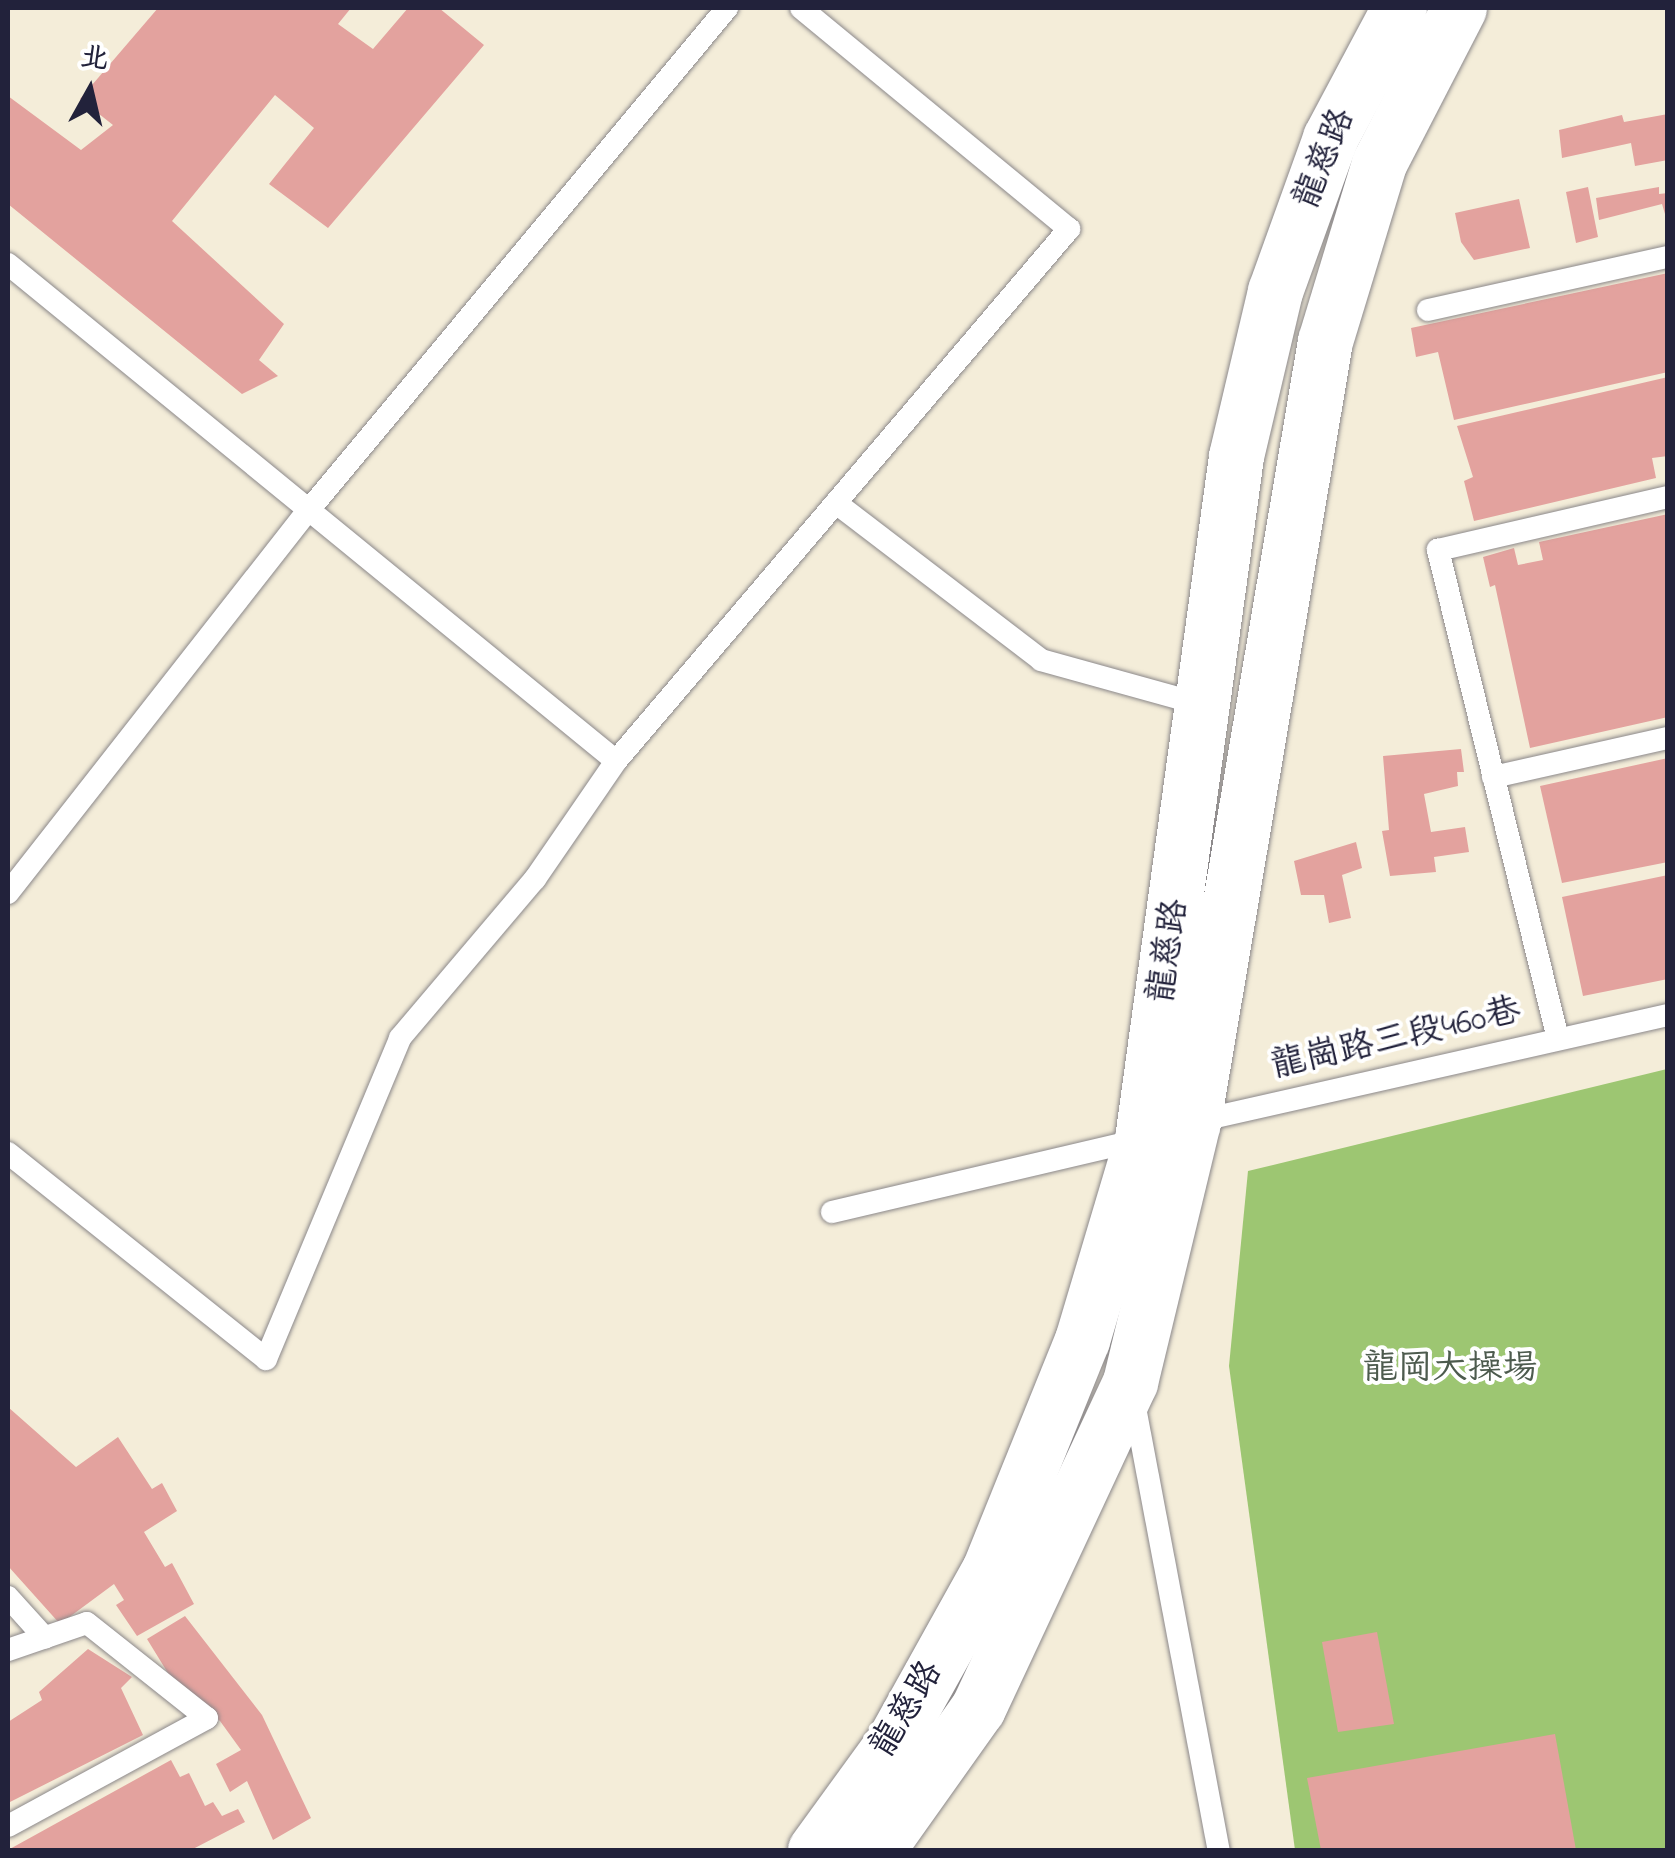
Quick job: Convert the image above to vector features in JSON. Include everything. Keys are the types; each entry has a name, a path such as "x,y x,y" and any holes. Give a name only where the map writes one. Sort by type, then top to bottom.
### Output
{"street":[{"name":"龍慈路","path":"816,1850 892,1744 989,1570 1082,1340 1142,1139 1236,456 1275,291 1330,138 1399,8"},
{"name":"龍慈路","path":"877,1850 978,1708 1130,1382 1192,1122 1325,341 1378,163 1460,8"}],"lane":[{"path":"8,894 308,512 727,8"},
{"path":"8,1153 266,1359 400,1038 535,879 616,761 1069,229 800,8"},
{"path":"1428,310 1668,257"},
{"path":"8,264 616,761"},
{"path":"1558,1039 1438,550 1668,497"},
{"path":"836,503 1041,660 1203,704"},
{"path":"1492,777 1668,738"},
{"name":"龍崗路三段460巷","path":"832,1212 1142,1139 1192,1122 1668,1015"},
{"path":"1130,1382 1218,1850"},
{"path":"8,1597 45,1638"},
{"path":"8,1650 87,1623 207,1718 8,1826"}],"green space":[{"name":"龍岡大操場","path":"1667,1069 1667,1850 1295,1850 1229,1366 1248,1171"}],"building":[{"path":"158,8 351,8 338,24 373,49 408,8 439,8 484,45 328,228 269,184 314,128 275,95 172,221 284,324 259,360 278,376 242,394 8,204 8,96 81,150 113,125 80,99"},
{"path":"1668,114 1668,160 1635,166 1631,143 1562,158 1559,130 1622,115 1624,122"},
{"path":"1588,187 1598,237 1576,243 1566,192"},
{"path":"1659,187 1659,194 1668,193 1668,224 1662,204 1599,220 1596,198"},
{"path":"1519,199 1530,248 1474,260 1461,242 1455,213"},
{"path":"1668,273 1668,372 1454,420 1438,352 1416,357 1411,328"},
{"path":"1668,377 1668,456 1652,458 1656,478 1474,521 1464,481 1473,477 1457,426"},
{"path":"1668,514 1668,717 1530,748 1495,585 1490,587 1483,557 1514,548 1518,565 1543,560 1539,542"},
{"path":"1461,749 1464,772 1457,772 1458,786 1424,794 1431,832 1465,827 1469,852 1434,857 1436,872 1390,876 1382,831 1389,830 1383,756"},
{"path":"1668,758 1668,862 1562,883 1540,786"},
{"path":"1356,842 1362,868 1342,875 1351,918 1329,923 1324,895 1301,895 1294,861"},
{"path":"1668,875 1668,979 1583,996 1562,897"},
{"path":"8,1407 76,1467 118,1437 152,1489 162,1483 177,1511 144,1532 165,1567 172,1563 194,1604 137,1636 116,1605 124,1600 114,1584 60,1624 8,1566"},
{"path":"185,1616 262,1715 311,1818 273,1840 247,1781 230,1792 216,1764 241,1750 220,1721 174,1683 147,1639"},
{"path":"1377,1632 1394,1724 1338,1732 1322,1642"},
{"path":"88,1649 132,1677 121,1688 143,1735 8,1803 8,1722 42,1700 39,1692"},
{"path":"1555,1734 1576,1850 1321,1850 1307,1778"},
{"path":"171,1760 180,1777 189,1773 205,1806 213,1802 222,1816 238,1809 245,1822 191,1850 8,1850"}]}
